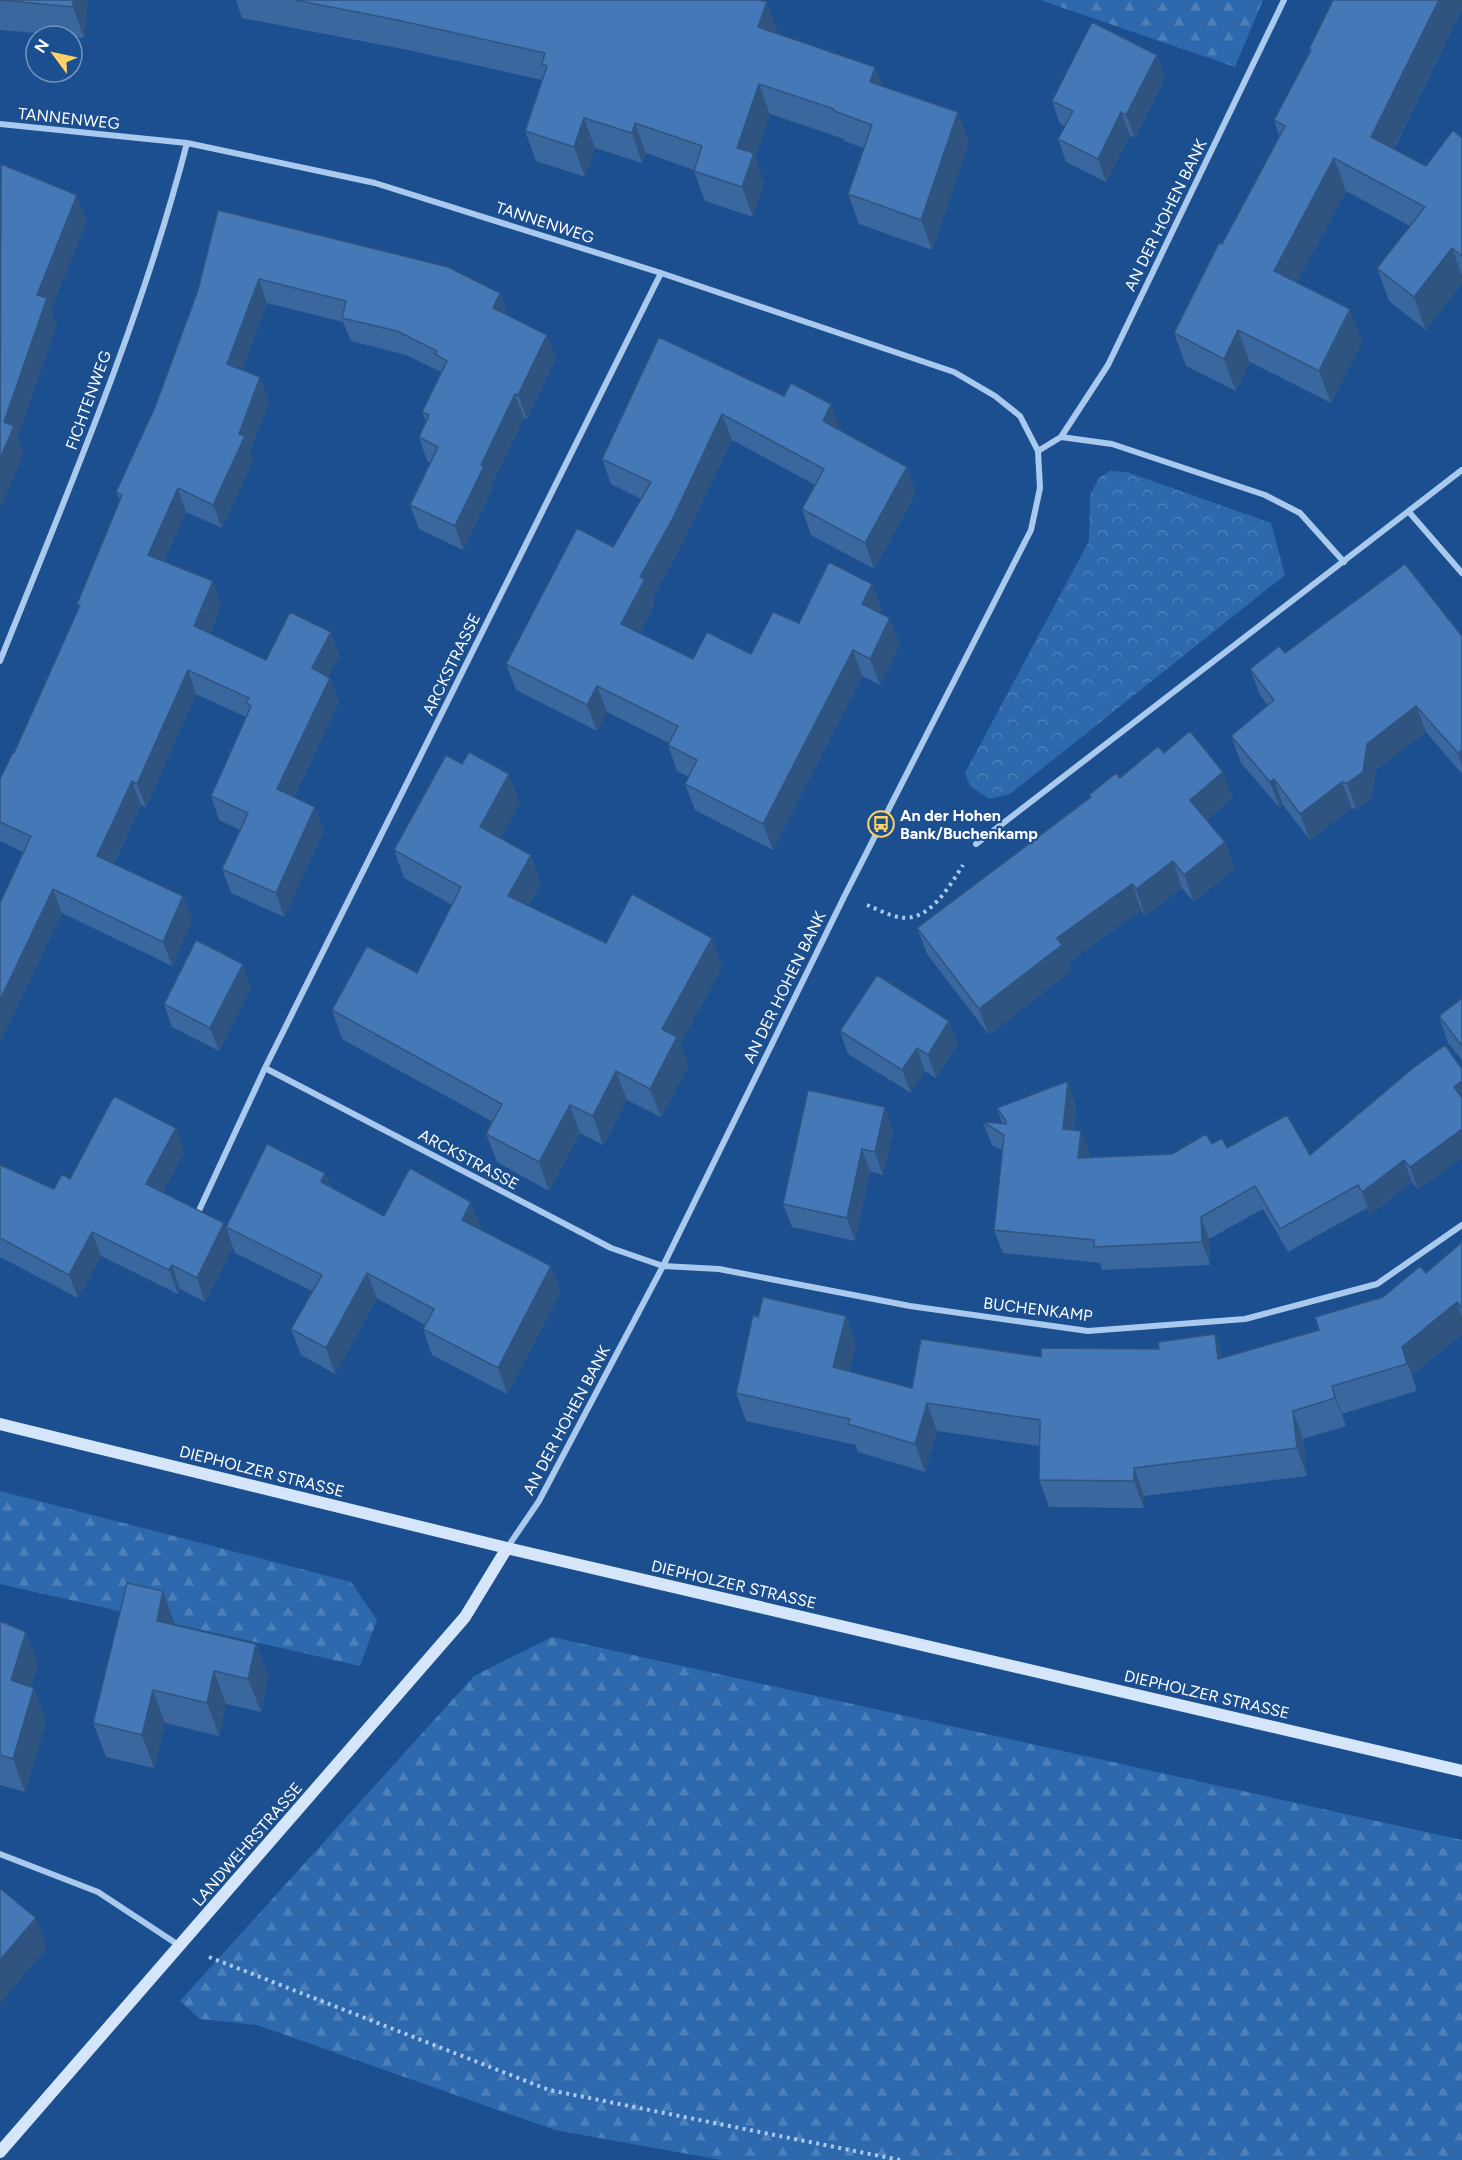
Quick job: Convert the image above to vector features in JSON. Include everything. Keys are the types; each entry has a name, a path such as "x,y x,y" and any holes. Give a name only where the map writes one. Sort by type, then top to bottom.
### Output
{"main road":[{"name":"DIEPHOLZER STRASSE","path":"0,1424 507,1548 1462,1771"},
{"name":"LANDWEHRSTRASSE","path":"0,2152 465,1617 507,1548"}],"street":[{"name":"AN DER HOHEN BANK","path":"507,1548 539,1501 663,1266 845,895 1031,530 1040,488 1038,451 1061,437 1108,365 1284,0"},
{"name":"TANNENWEG","path":"0,124 187,143 375,183 661,273 954,372 995,396 1020,416 1038,451"},
{"name":"FICHTENWEG","path":"0,661 97,419 170,211 187,143"},
{"name":"ARCKSTRASSE","path":"194,1221 266,1068 661,273"},
{"path":"1061,437 1112,444 1265,495 1300,513 1344,562"},
{"path":"976,844 1462,470"},
{"path":"1409,512 1462,573"},
{"name":"ARCKSTRASSE","path":"266,1068 610,1248 663,1266"},
{"name":"BUCHENKAMP","path":"663,1266 719,1269 909,1305 1088,1331 1245,1319 1377,1284 1462,1225"},
{"path":"0,1854 98,1892 181,1946"}],"path":[{"path":"845,895 900,918 922,915 948,889 976,844"},
{"path":"181,1946 549,2090 900,2160"}],"green space":[{"path":"1040,0 1263,0 1235,67"},
{"path":"1110,471 1127,472 1271,523 1285,575 1010,794 989,799 970,786 965,773 1089,541 1090,495 1099,478"},
{"path":"0,1491 351,1582 377,1620 360,1666 0,1584"},
{"path":"552,1637 1462,1840 1462,2160 721,2160 555,2130 257,2025 200,2019 180,2001 474,1676"}],"building":[{"path":"0,0 73,0 73,7"},
{"path":"295,0 760,0 767,2 758,27 875,67 870,82 958,112 921,220 848,194 872,125 834,111 834,109 759,84 737,148 754,153 742,187 694,171 702,146 635,123 632,133 584,118 574,147 525,131 547,66 542,64 545,53"},
{"path":"1333,0 1439,0 1371,137 1426,166 1453,130 1462,138 1462,256 1452,248 1414,297 1377,268 1425,207 1334,158 1274,271 1350,309 1319,371 1238,330 1224,359 1174,333 1219,243 1222,244 1285,126 1274,120 1311,50 1309,49"},
{"path":"1092,22 1157,55 1126,115 1121,112 1098,159 1058,139 1073,111 1052,101"},
{"path":"1,164 77,195 37,295 47,298 4,422 14,426 0,459"},
{"path":"218,210 448,267 500,293 493,308 547,335 518,395 515,394 455,526 410,505 438,447 419,437 429,415 422,412 447,361 435,354 437,351 397,331 342,318 346,301 259,279 227,364 260,377 239,434 245,436 213,505 178,488 148,555 213,581 194,626 266,660 290,612 331,632 312,668 330,678 277,789 315,807 276,893 222,869 248,813 211,796 251,706 246,703 249,698 188,670 137,784 132,781 97,856 183,896 163,942 53,889 0,1000 0,903 31,836 0,822 0,779 14,753 80,605 77,604 122,495 116,492 155,407 198,290"},
{"path":"659,337 784,396 791,383 831,404 823,421 907,467 865,543 802,509 824,469 722,414 674,516 640,577 645,579 621,624 693,659 707,632 751,654 773,612 799,623 829,562 872,584 862,604 890,618 870,659 853,650 763,824 685,784 697,760 668,745 678,726 597,686 587,705 506,664 577,528 613,547 651,482 602,459"},
{"path":"1405,564 1462,636 1462,750 1458,753 1416,706 1367,744 1363,772 1347,783 1342,782 1300,814 1274,779 1270,782 1231,736 1274,700 1250,669 1279,646 1285,653"},
{"path":"1190,731 1223,772 1190,800 1225,842 1184,875 1173,861 1136,889 1132,884 1057,938 1062,945 979,1009 917,928 1091,797 1089,795 1116,773 1120,778 1158,746 1164,753"},
{"path":"469,752 509,774 480,827 531,855 508,896 606,943 632,894 712,938 662,1029 677,1037 650,1089 616,1071 593,1116 570,1105 539,1162 486,1134 502,1104 332,1010 367,946 417,973 461,887 394,850 446,755 462,764"},
{"path":"196,940 243,964 210,1028 164,1004"},
{"path":"877,975 949,1021 928,1055 917,1048 902,1070 840,1031"},
{"path":"1462,998 1462,1046 1439,1016"},
{"path":"1445,1045 1462,1069 1462,1081 1454,1087 1462,1098 1462,1129 1410,1167 1404,1160 1362,1192 1358,1185 1280,1229 1255,1186 1201,1217 1202,1242 1094,1247 1094,1240 994,1230 1004,1135 983,1122 1006,1124 997,1108 1068,1081 1063,1129 1081,1131 1078,1158 1172,1154 1206,1134 1212,1144 1222,1138 1227,1148 1287,1115 1310,1155 1413,1068"},
{"path":"808,1090 885,1107 875,1152 862,1149 847,1218 783,1204"},
{"path":"114,1096 176,1128 146,1184 224,1223 197,1278 172,1265 169,1270 92,1232 69,1275 0,1238 0,1165 54,1189 62,1174 70,1179"},
{"path":"267,1144 325,1173 321,1182 384,1216 410,1168 471,1202 462,1220 551,1266 498,1368 423,1329 434,1309 367,1273 326,1348 291,1329 322,1275 226,1227"},
{"path":"1462,1242 1462,1308 1457,1302 1402,1347 1407,1364 1332,1386 1335,1398 1293,1411 1297,1448 1134,1468 1134,1481 1039,1480 1040,1420 927,1403 915,1444 848,1424 850,1419 736,1393 753,1315 758,1317 763,1297 846,1316 833,1367 912,1388 921,1339 1041,1357 1041,1348 1159,1349 1158,1342 1215,1334 1218,1359 1319,1330 1315,1317 1383,1297 1420,1266 1426,1273"},
{"path":"127,1583 163,1591 157,1621 256,1644 248,1679 214,1671 207,1703 153,1690 142,1735 93,1723"},
{"path":"0,1621 26,1632 11,1680 34,1688 13,1759 0,1755"},
{"path":"0,1888 36,1918 0,1960"}],"place":[{"name":"An der Hohen Bank/Buchenkamp","path":"881,824"}]}
